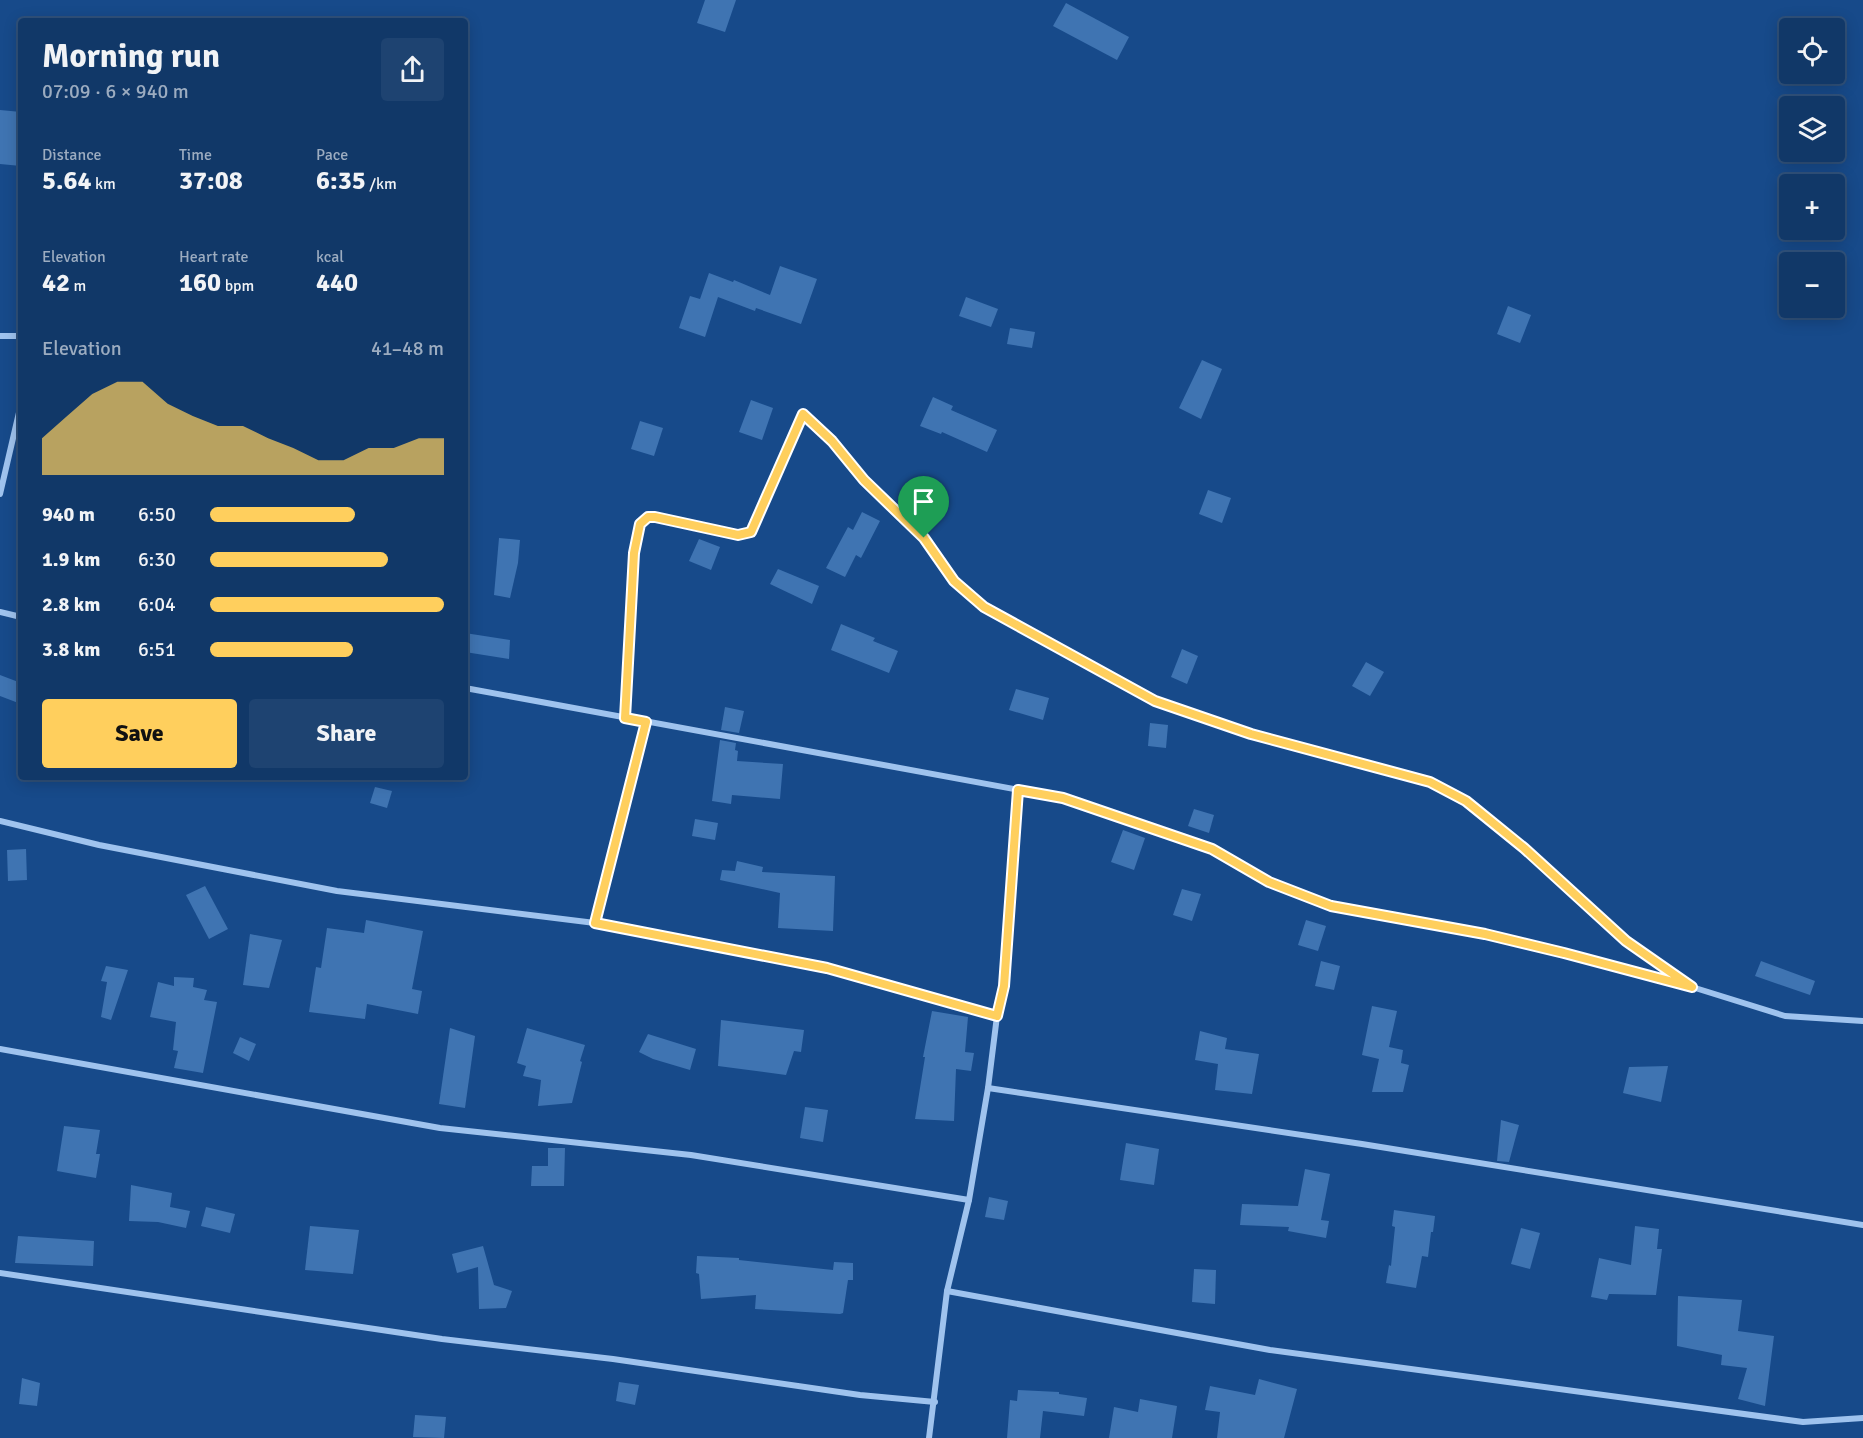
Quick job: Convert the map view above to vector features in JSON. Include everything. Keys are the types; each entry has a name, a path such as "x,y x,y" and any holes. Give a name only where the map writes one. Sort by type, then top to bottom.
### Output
{"street":[{"path":"0,336 18,336"},
{"path":"625,718 634,553 640,524 648,517 655,517 738,535 751,532 803,414 832,441 864,480 924,538 954,581 984,607 1155,701 1251,734 1430,782 1466,801 1524,848 1626,941 1692,987"},
{"path":"0,494 18,417"},
{"path":"0,612 18,615"},
{"path":"468,689 1063,798 1212,849 1269,882 1331,906 1485,934 1564,953 1692,987 1785,1016 1863,1021"},
{"path":"595,923 646,722"},
{"path":"929,1438 947,1291 969,1200 988,1088 997,1016 1004,986 1018,790"},
{"path":"0,821 99,845 337,891 595,923 827,968 997,1016"},
{"path":"0,1049 440,1128 691,1155 969,1200"},
{"path":"988,1088 1385,1148 1863,1226"},
{"path":"0,1273 442,1339 613,1359 860,1395 935,1402"},
{"path":"947,1291 1282,1352 1803,1422 1863,1418"}],"building":[{"path":"705,0 736,0 725,32 697,23"},
{"path":"1066,3 1129,37 1117,60 1053,26"},
{"path":"0,110 18,112 18,166 0,164"},
{"path":"780,266 817,279 801,324 756,308 755,311 718,297 705,337 679,328 690,296 700,299 709,273 733,282 734,280 770,295"},
{"path":"966,297 998,309 991,327 959,316"},
{"path":"1508,306 1531,315 1520,343 1497,334"},
{"path":"1010,328 1035,332 1032,348 1007,344"},
{"path":"1202,360 1222,369 1201,419 1179,408"},
{"path":"933,397 953,406 951,410 997,430 987,452 942,432 941,434 920,426"},
{"path":"751,400 773,408 762,440 739,432"},
{"path":"640,421 663,428 654,456 631,449"},
{"path":"1208,490 1231,498 1222,523 1199,514"},
{"path":"862,512 880,521 861,558 856,555 845,577 826,568 848,527 853,530"},
{"path":"499,538 520,540 518,563 510,598 494,595"},
{"path":"699,539 720,547 711,570 689,561"},
{"path":"778,569 819,586 812,604 770,584"},
{"path":"841,624 875,638 873,641 898,651 889,673 831,650"},
{"path":"468,633 510,640 509,659 468,652"},
{"path":"1182,649 1198,656 1187,684 1171,677"},
{"path":"1366,662 1384,672 1370,696 1352,686"},
{"path":"0,675 18,682 18,703 0,696"},
{"path":"1016,689 1049,698 1043,720 1009,710"},
{"path":"725,707 744,711 739,733 721,730"},
{"path":"1150,723 1168,725 1166,748 1148,746"},
{"path":"720,740 736,743 737,761 783,764 780,799 732,795 731,804 712,801"},
{"path":"375,787 392,791 387,808 370,803"},
{"path":"1194,809 1214,815 1209,833 1188,826"},
{"path":"695,819 718,823 715,840 692,836"},
{"path":"1123,830 1145,838 1134,870 1111,862"},
{"path":"26,849 27,880 8,881 7,850"},
{"path":"737,861 763,867 762,872 835,876 833,931 778,928 780,893 720,880 722,870 735,871"},
{"path":"205,886 228,929 209,939 186,895"},
{"path":"1182,889 1201,894 1192,921 1173,915"},
{"path":"366,920 423,931 412,989 422,991 418,1014 367,1004 365,1019 309,1012 316,967 321,968 327,928 364,933"},
{"path":"1306,920 1326,926 1318,951 1298,945"},
{"path":"250,934 282,940 269,988 243,985"},
{"path":"1321,961 1340,966 1334,990 1315,986"},
{"path":"1761,961 1815,981 1810,995 1755,976"},
{"path":"106,966 128,970 111,1020 101,1017 107,982 101,981"},
{"path":"174,977 194,978 193,987 207,990 204,1000 217,1002 203,1073 174,1068 178,1051 173,1050 176,1022 150,1017 158,982 174,986"},
{"path":"1372,1006 1397,1011 1389,1047 1403,1050 1401,1063 1409,1065 1403,1092 1372,1092 1379,1059 1362,1055"},
{"path":"932,1011 968,1017 965,1052 974,1053 971,1071 956,1069 954,1121 915,1119"},
{"path":"721,1020 804,1030 801,1052 794,1051 786,1075 718,1066"},
{"path":"450,1028 475,1036 465,1108 439,1104"},
{"path":"527,1028 585,1045 572,1103 538,1106 541,1080 523,1076 526,1066 517,1063"},
{"path":"1200,1031 1227,1038 1225,1049 1259,1054 1252,1094 1215,1090 1218,1064 1195,1060"},
{"path":"648,1034 696,1049 690,1070 653,1059 639,1052"},
{"path":"240,1037 256,1044 249,1061 233,1053"},
{"path":"1668,1066 1661,1102 1623,1093 1629,1067"},
{"path":"805,1107 828,1110 823,1142 800,1138"},
{"path":"1501,1120 1519,1125 1509,1162 1497,1161"},
{"path":"64,1126 100,1130 96,1154 100,1154 96,1178 57,1171"},
{"path":"1126,1143 1159,1149 1154,1185 1120,1180"},
{"path":"548,1148 565,1148 564,1186 531,1186 532,1166 548,1166"},
{"path":"1305,1169 1330,1174 1321,1220 1329,1221 1326,1238 1288,1231 1289,1227 1240,1225 1242,1204 1298,1206"},
{"path":"131,1185 172,1193 170,1207 190,1211 186,1228 158,1222 129,1221"},
{"path":"989,1197 1008,1201 1004,1220 985,1217"},
{"path":"206,1207 235,1214 230,1233 201,1226"},
{"path":"1394,1210 1435,1216 1428,1257 1422,1256 1416,1288 1386,1283 1389,1265 1391,1266 1395,1227 1392,1226"},
{"path":"310,1226 359,1230 353,1274 305,1270"},
{"path":"1635,1226 1659,1229 1657,1249 1662,1249 1656,1295 1609,1294 1607,1300 1591,1297 1599,1258 1631,1265"},
{"path":"1521,1228 1540,1233 1530,1269 1511,1264"},
{"path":"18,1236 94,1241 93,1266 15,1263"},
{"path":"483,1246 494,1285 512,1291 506,1308 479,1309 478,1267 457,1273 452,1254"},
{"path":"697,1256 739,1258 739,1260 833,1270 834,1262 853,1263 853,1280 848,1280 843,1313 840,1314 755,1309 756,1295 701,1299 699,1274 696,1273"},
{"path":"1194,1269 1216,1270 1215,1304 1192,1302"},
{"path":"1678,1296 1742,1300 1738,1331 1774,1336 1765,1406 1738,1399 1747,1368 1721,1365 1722,1355 1677,1346"},
{"path":"22,1378 40,1383 37,1406 19,1404"},
{"path":"1259,1379 1297,1389 1284,1438 1217,1438 1220,1412 1205,1410 1210,1386 1255,1395"},
{"path":"619,1382 639,1385 635,1405 616,1401"},
{"path":"1018,1390 1059,1392 1059,1394 1087,1398 1084,1416 1043,1411 1040,1438 1007,1438 1010,1400 1017,1401"},
{"path":"1140,1399 1177,1406 1172,1438 1109,1438 1114,1407 1138,1412"},
{"path":"415,1415 446,1417 444,1438 413,1437"}],"route":[{"path":"803,414 832,441 864,480 924,538 954,581 984,607 1155,701 1251,734 1430,782 1466,801 1524,848 1626,941 1692,987 1485,934 1331,906 1269,882 1212,849 1063,798 1018,790 1004,986 997,1016 827,968 595,923 646,722 625,718 634,553 640,524 648,517 655,517 738,535 751,532 803,414"}]}
